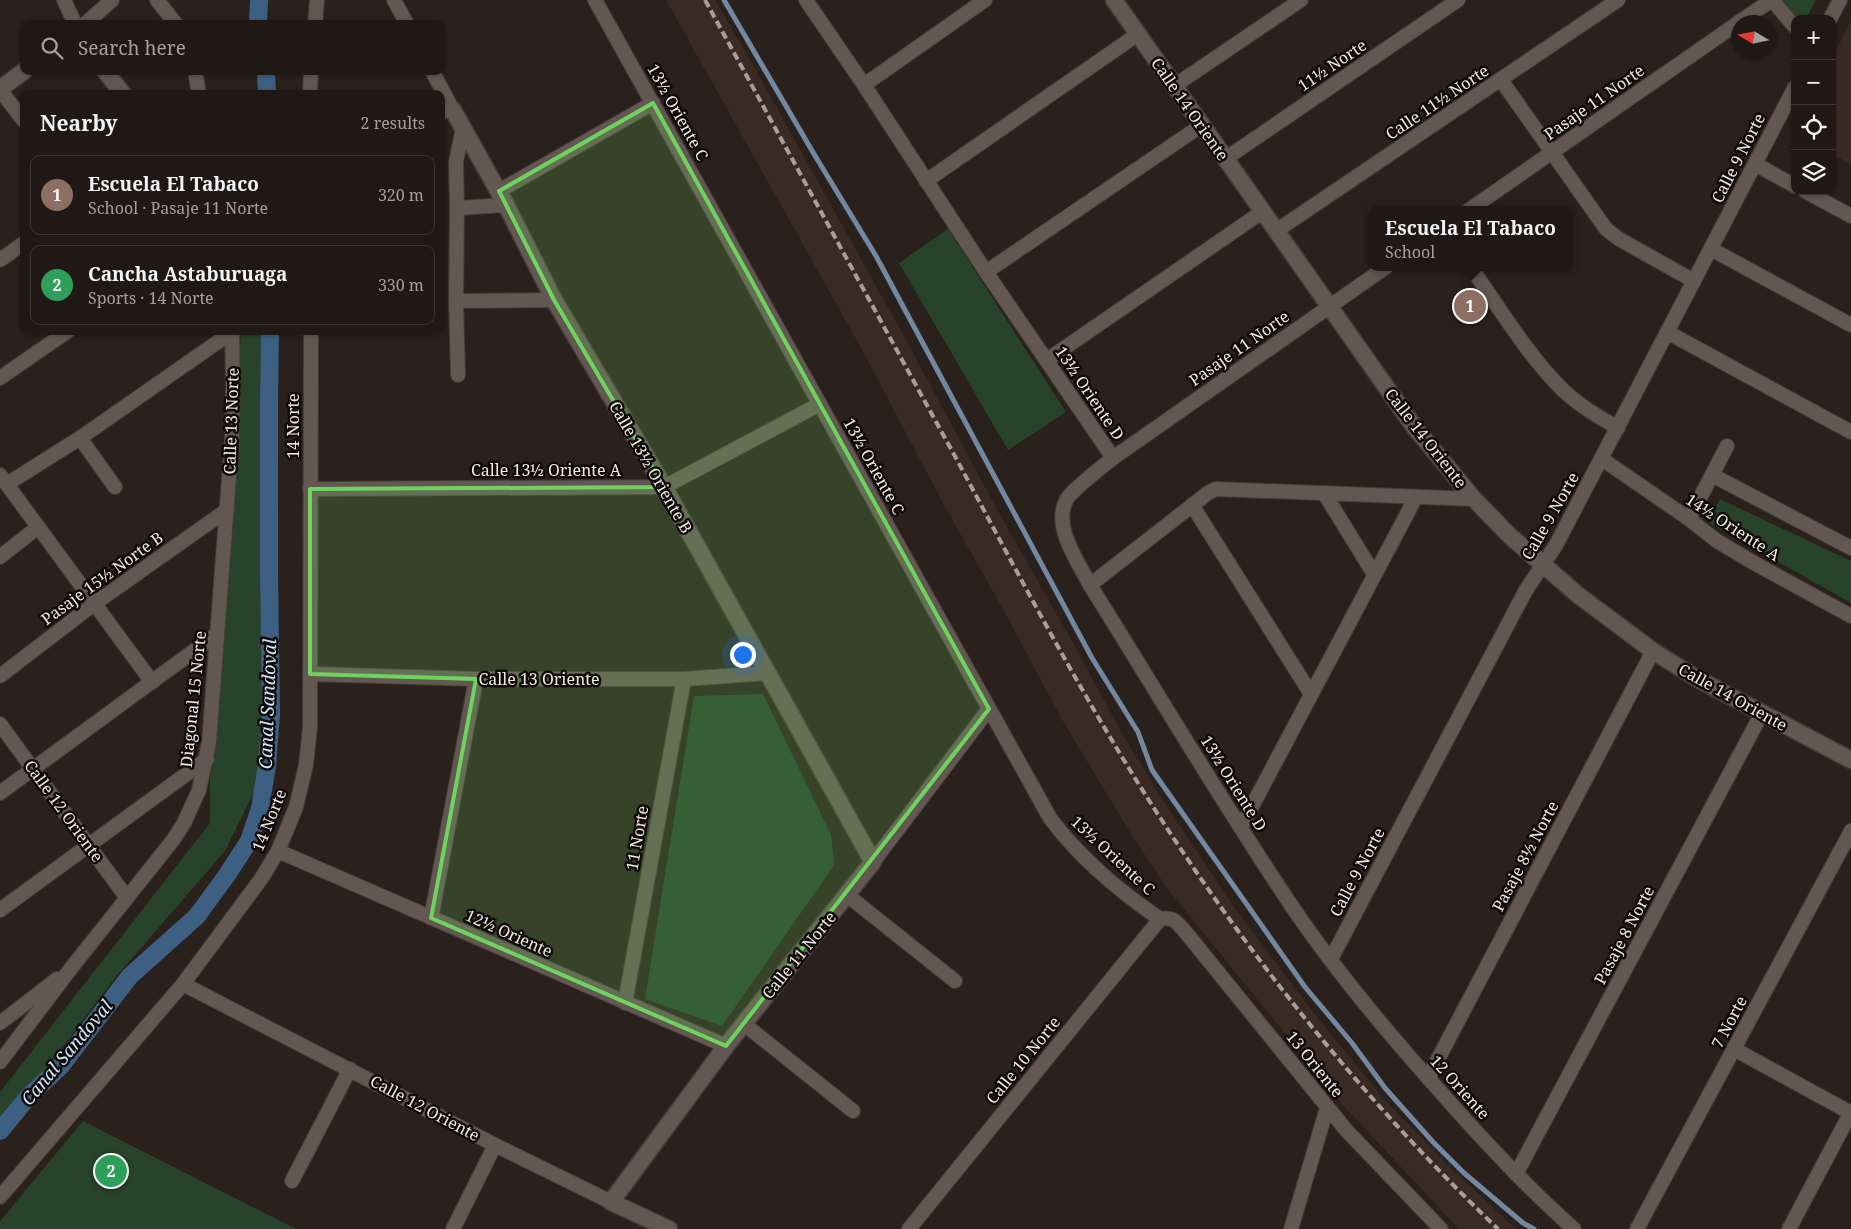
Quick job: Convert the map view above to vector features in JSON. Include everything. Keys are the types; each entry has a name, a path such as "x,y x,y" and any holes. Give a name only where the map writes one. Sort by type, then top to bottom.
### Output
{"street":[{"path":"64,0 73,20"},
{"path":"90,20 112,0"},
{"path":"157,0 173,20"},
{"path":"315,20 316,0"},
{"path":"394,0 405,20"},
{"name":"13½ Oriente C","path":"595,0 1050,818 1060,831 1127,896 1163,918"},
{"name":"13½ Oriente D","path":"806,0 986,272 1113,458 1067,498 1063,507 1063,530 1090,585 1241,827 1292,906 1331,959"},
{"path":"864,86 985,0"},
{"name":"Calle 14 Oriente","path":"1114,0 1416,428 1474,499 1542,565 1614,624 1696,678 1851,760"},
{"path":"1174,86 1301,0"},
{"name":"Calle 11½ Norte","path":"1276,231 1618,0"},
{"path":"1772,0 1791,22"},
{"name":"Pasaje 11 Norte","path":"1750,15 1772,0"},
{"path":"1832,15 1840,0"},
{"name":"11½ Norte","path":"1225,158 1453,2"},
{"name":"Pasaje 11 Norte","path":"1475,206 1731,29"},
{"path":"926,181 1138,34"},
{"path":"20,74 0,89 20,116"},
{"path":"108,75 120,90"},
{"path":"196,75 198,90"},
{"path":"310,90 311,75"},
{"name":"Calle 13½ Oriente B","path":"434,75 439,90"},
{"path":"1501,80 1606,229 1619,239 1694,281"},
{"name":"Calle 9 Norte","path":"1331,959 1526,590 1556,545 1602,459 1791,95"},
{"path":"458,208 502,198 653,103"},
{"name":"Calle 13½ Oriente B","path":"447,110 464,128 554,300 664,487 873,862"},
{"path":"986,272 1202,125"},
{"path":"458,375 456,301 458,208 456,162 464,128"},
{"path":"1755,164 1791,184"},
{"path":"1812,195 1851,216"},
{"path":"1046,360 1262,212"},
{"path":"0,260 20,246"},
{"path":"1711,249 1851,325"},
{"name":"Pasaje 11 Norte","path":"1113,458 1380,271"},
{"path":"1474,272 1528,348 1560,386 1578,402 1618,428"},
{"path":"456,301 554,300"},
{"path":"1667,332 1851,432"},
{"path":"0,378 62,335"},
{"path":"152,682 3,480 80,438 228,335"},
{"name":"Calle 13 Norte","path":"227,510 232,421 232,335"},
{"name":"14 Norte","path":"0,1197 183,984 240,909 278,851 296,807 306,765 310,728 310,335"},
{"name":"Calle 13½ Oriente A","path":"310,489 664,487 820,404"},
{"path":"80,438 114,487"},
{"path":"1689,519 1727,446"},
{"name":"14½ Oriente A","path":"1602,459 1689,519 1717,541 1851,616"},
{"path":"1712,475 1851,548"},
{"path":"1090,585 1208,492 1216,489 1474,499"},
{"path":"1324,493 1374,574"},
{"path":"1241,827 1416,497"},
{"path":"1192,505 1311,694"},
{"name":"Pasaje 15½ Norte B","path":"0,676 94,604 227,510"},
{"name":"Diagonal 15 Norte","path":"72,968 174,840 199,790 209,742 227,510"},
{"path":"0,557 38,527"},
{"path":"0,793 217,634"},
{"name":"Pasaje 8½ Norte","path":"1428,1078 1653,650"},
{"name":"Calle 13 Oriente","path":"310,674 476,679 684,679 767,672"},
{"path":"431,918 476,679"},
{"name":"11 Norte","path":"625,1003 684,679"},
{"name":"Calle 11 Norte","path":"611,1202 726,1046 847,896 989,710"},
{"name":"Pasaje 8 Norte","path":"1516,1174 1762,713"},
{"name":"Calle 12 Oriente","path":"0,724 127,898"},
{"path":"0,910 206,759"},
{"name":"7 Norte","path":"1637,1229 1851,831"},
{"name":"12½ Oriente","path":"278,851 726,1046"},
{"path":"847,896 955,981"},
{"name":"13 Oriente","path":"1163,918 1176,921 1184,929 1327,1108 1441,1229"},
{"name":"Calle 10 Norte","path":"910,1229 1163,918"},
{"name":"12 Oriente","path":"1331,959 1387,1032 1428,1078 1516,1174 1574,1229"},
{"path":"0,1023 72,968"},
{"path":"0,1062 72,968"},
{"name":"Calle 12 Oriente","path":"183,984 495,1145 611,1202 644,1224 669,1229"},
{"path":"744,1024 853,1111"},
{"path":"1734,1049 1851,1112 1789,1229"},
{"path":"292,1181 350,1069"},
{"path":"1291,1229 1327,1108"},
{"path":"453,1229 495,1145"}],"highlighted area":[{"path":"653,103 989,709 726,1046 431,918 476,679 310,674 310,489 664,487 554,300 499,191"}],"shaded area":[{"path":"666,0 715,0 905,338 999,513 1119,728 1162,799 1234,907 1317,1017 1383,1098 1451,1168 1516,1229 1459,1229 1343,1105 1167,888 1131,834 1064,723 945,507 861,348"},
{"path":"1851,21 1851,164 1836,156 1836,50"}],"green space":[{"path":"1782,0 1816,0 1808,15 1792,15"},
{"path":"948,229 1066,412 1008,450 899,263"},
{"path":"241,335 267,335 267,766 225,851 115,978 0,1130 0,1092 210,823 210,733"},
{"path":"1720,499 1851,561 1851,603 1709,523"},
{"path":"763,694 831,835 834,865 722,1026 645,999 694,696"},
{"path":"83,1121 296,1229 0,1229 0,1221"}],"waterway":[{"name":"Canal Sandoval","path":"258,20 259,0"},
{"path":"724,0 876,256 1092,658 1138,732 1152,770 1305,987 1352,1043 1385,1088 1433,1142 1464,1173 1523,1223 1534,1229"},
{"name":"Canal Sandoval","path":"266,75 267,90"},
{"name":"Canal Sandoval","path":"0,1131 29,1096 60,1067 130,976 197,916 249,841 260,808 267,766 271,715 269,573 270,335"}],"railway":[{"path":"705,0 1055,642 1133,776 1198,874 1276,982 1360,1085 1498,1229"}],"place":[{"name":"Escuela El Tabaco","path":"1470,306"},
{"name":"Cancha Astaburuaga","path":"111,1171"}]}
